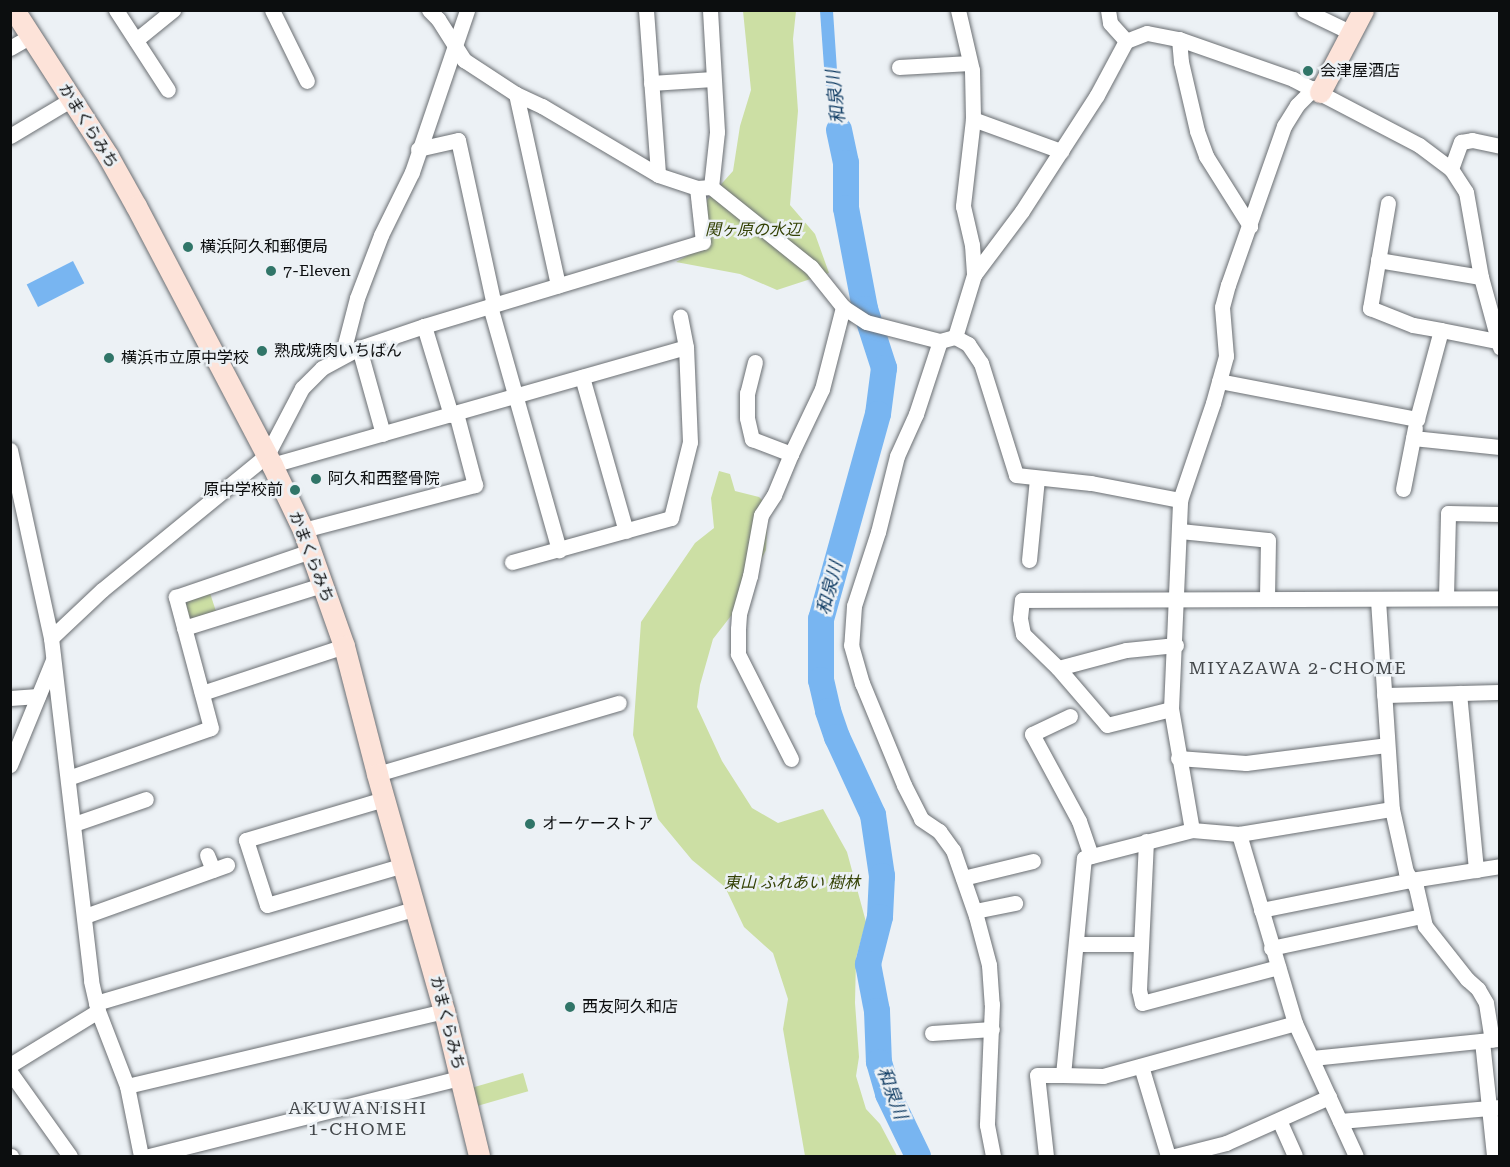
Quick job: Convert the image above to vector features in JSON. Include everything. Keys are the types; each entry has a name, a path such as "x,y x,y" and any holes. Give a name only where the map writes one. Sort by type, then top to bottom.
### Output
{"street":[{"name":"かまくらみち","path":"14,10 72,99 136,206 269,460 303,530 344,646 377,774 444,1011 479,1156"},
{"path":"116,10 168,90"},
{"path":"136,40 173,10"},
{"path":"272,10 307,81"},
{"path":"429,10 438,19 464,60 516,94 542,106 597,142 658,175 704,187 812,267 843,307 866,322 968,344 981,363 1016,475 1091,483 1180,500"},
{"path":"342,356 357,298 381,235 411,171 456,49 467,10"},
{"path":"646,10 658,175"},
{"path":"269,460 302,388 322,368 342,356 424,326 703,243 704,187 717,132 710,10"},
{"path":"958,10 970,63 973,119 963,206 972,245 974,275"},
{"path":"1108,10 1110,23 1126,41"},
{"path":"1304,10 1352,33"},
{"path":"1192,830 1178,758 1172,709 1180,500 1226,356 1222,307 1284,126 1297,105 1317,90 1352,33 1363,10"},
{"path":"993,1156 987,1125 992,1029 988,965 975,911 953,850 939,831 921,819 904,785 862,683 851,645 854,606 878,532 897,456 974,275 1023,211 1097,94 1126,41 1147,33 1179,39 1317,90 1419,145 1451,169 1466,192 1480,277 1498,344 1413,325 1370,308 1388,203"},
{"path":"10,48 31,36"},
{"path":"1179,39 1181,62 1197,131 1206,156 1250,226"},
{"path":"899,67 970,63"},
{"path":"651,83 713,78"},
{"path":"516,94 558,285"},
{"path":"10,136 72,99"},
{"path":"973,119 1061,151"},
{"path":"418,149 458,140 492,305 559,550"},
{"path":"1451,169 1461,142 1472,140 1500,146"},
{"path":"1378,260 1480,277"},
{"path":"791,759 738,654 739,614 750,576 761,515 774,495 822,389 843,307"},
{"path":"512,562 671,518 690,442 686,347 680,317"},
{"path":"303,530 475,485 424,326"},
{"path":"1403,489 1417,419 1441,330"},
{"path":"51,638 102,590 269,460 383,435 686,347"},
{"path":"359,348 383,435"},
{"path":"755,362 747,393 747,418 753,439 791,454"},
{"path":"582,377 626,531"},
{"path":"1219,381 1417,419"},
{"path":"1413,438 1500,447"},
{"path":"10,450 51,638 97,1007 127,1086 141,1156"},
{"path":"1029,560 1037,479"},
{"path":"1446,597 1448,513 1500,514"},
{"path":"1180,531 1268,540 1267,598"},
{"path":"68,778 211,728 176,597 310,551"},
{"path":"184,628 322,585"},
{"path":"1172,709 1107,725 1058,668 1023,634 1020,618 1022,600 1178,597 1378,600 1446,597 1458,600 1500,598"},
{"path":"1378,600 1392,808 1406,872 1416,887 1425,926 1450,959 1478,989 1486,1003 1491,1040 1494,1156"},
{"path":"1058,668 1126,650 1176,645"},
{"path":"202,693 344,646"},
{"path":"10,765 53,659"},
{"path":"1384,695 1500,692"},
{"path":"1459,693 1476,870"},
{"path":"10,698 38,696"},
{"path":"377,774 619,703"},
{"path":"1070,716 1032,734 1079,821 1091,856"},
{"path":"1178,758 1246,763 1386,745"},
{"path":"74,824 146,799"},
{"path":"384,799 246,840 267,905 404,865"},
{"path":"1063,1075 1084,858 1192,830 1239,834 1392,808"},
{"path":"1239,834 1295,1023 1356,1156"},
{"path":"1146,841 1139,990 1142,1003 1278,967"},
{"path":"963,878 1033,861"},
{"path":"85,916 216,863"},
{"path":"1261,910 1411,880 1500,867"},
{"path":"975,911 1015,903"},
{"path":"10,1065 97,1007 416,908"},
{"path":"1271,948 1422,916"},
{"path":"1076,944 1141,944"},
{"path":"127,1086 444,1011"},
{"path":"1046,1156 1037,1075 1103,1076 1295,1023"},
{"path":"932,1033 992,1029"},
{"path":"1312,1058 1491,1040"},
{"path":"1141,1066 1168,1156"},
{"path":"10,1072 69,1156"},
{"path":"148,1156 460,1078"},
{"path":"1175,1156 1227,1150 1279,1120 1329,1096"},
{"path":"1340,1121 1494,1107"},
{"path":"1279,1120 1295,1156"}],"green space":[{"name":"関ヶ原の水辺","path":"743,11 796,11 793,39 798,111 790,205 815,234 829,273 777,290 740,274 676,262 708,244 707,200 733,171 740,126 751,90"},
{"name":"東山 ふれあい 樹林","path":"719,471 730,474 735,491 759,497 768,506 766,550 734,612 713,639 700,685 697,707 722,761 752,808 778,823 823,809 847,852 866,922 856,958 855,1003 859,1057 856,1076 866,1109 880,1124 897,1156 805,1156 783,1029 788,999 773,953 744,927 725,887 692,860 658,819 633,735 641,622 695,543 714,528 711,498"},
{"path":"210,593 216,611 186,621 181,603"},
{"path":"523,1073 528,1091 476,1106 471,1088"}],"water":[{"path":"820,11 833,11 840,115 847,154 846,163 835,142 825,81"},
{"path":"73,261 84,283 38,307 27,285"}],"waterway":[{"name":"和泉川","path":"839,130 846,163 846,208 865,309 884,368 878,414 821,619 821,680 837,737 873,815 882,876 880,917 868,964 877,1011 879,1062 888,1094 918,1156"}],"place":[{"name":"会津屋酒店","path":"1308,71"},
{"name":"横浜阿久和郵便局","path":"188,247"},
{"name":"7-Eleven","path":"271,271"},
{"name":"熟成焼肉いちばん","path":"262,351"},
{"name":"横浜市立原中学校","path":"109,358"},
{"name":"阿久和西整骨院","path":"316,479"},
{"name":"原中学校前","path":"295,490"},
{"name":"オーケーストア","path":"530,824"},
{"name":"西友阿久和店","path":"570,1007"}],"district":[{"name":"MIYAZAWA 2-CHOME","path":"1298,668"},
{"name":"AKUWANISHI 1-CHOME","path":"358,1119"}]}
